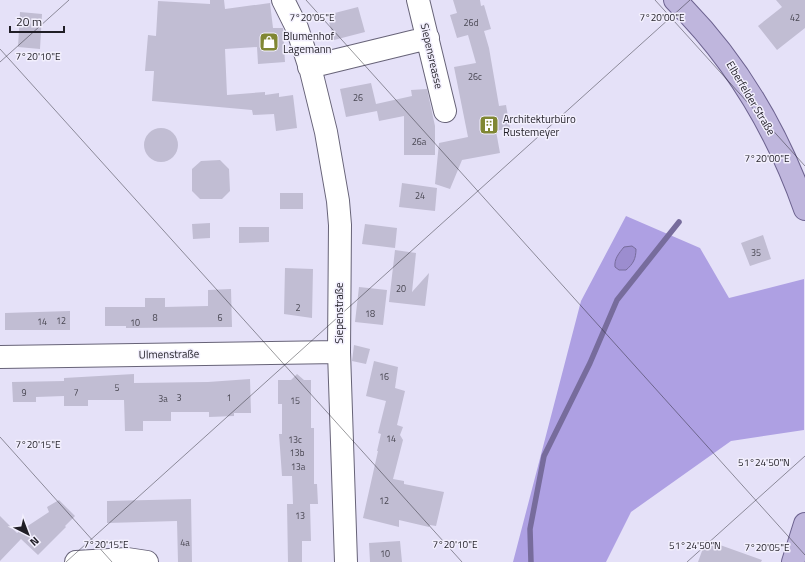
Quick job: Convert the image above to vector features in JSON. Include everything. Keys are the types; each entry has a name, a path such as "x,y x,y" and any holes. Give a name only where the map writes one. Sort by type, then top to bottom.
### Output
{"main road":[{"name":"Elberfelder Straße","path":"675,0 713,40 752,96 781,148 805,209"},
{"path":"792,562 805,524"}],"street":[{"name":"Siepenstraße","path":"283,0 297,28 309,67 326,132 338,201 340,225 339,352 346,562"},
{"name":"Siepensreasse","path":"418,0 445,111"},
{"path":"309,67 428,38"},
{"name":"Ulmenstraße","path":"0,357 339,352"},
{"path":"76,562 127,559 147,562"}],"shaded area":[{"path":"626,216 700,248 729,298 804,279 804,430 731,441 631,512 606,562 513,562 581,301"},
{"path":"632,246 636,249 634,261 626,270 619,270 615,267 617,256 624,247"}],"building":[{"path":"210,0 224,0 225,9 270,3 273,28 283,28 285,62 258,64 257,47 225,49 227,95 265,92 265,95 279,93 279,97 293,95 297,128 276,131 274,114 253,115 252,110 152,101 154,71 145,71 148,35 156,36 158,1 210,4"},
{"path":"453,0 480,0 481,6 484,5 491,29 484,31 489,48 499,106 506,105 510,128 496,131 500,153 462,160 450,189 435,184 439,143 468,137 454,67 476,63 468,35 457,38 450,15 457,13"},
{"path":"776,0 805,0 805,28 777,50 758,26 782,7"},
{"path":"358,7 365,32 334,40 327,15"},
{"path":"20,12 42,14 40,49 18,47"},
{"path":"371,83 376,104 412,96 411,90 427,89 435,126 435,155 404,155 404,116 379,121 377,111 346,117 340,89"},
{"path":"158,128 164,128 173,133 177,139 177,151 173,157 164,162 158,162 149,157 144,148 144,142 149,133"},
{"path":"220,160 229,169 230,191 222,199 200,199 192,191 192,169 201,161"},
{"path":"402,183 437,188 435,211 399,207"},
{"path":"280,193 303,193 303,209 280,209"},
{"path":"210,223 210,238 193,239 192,224"},
{"path":"365,224 397,228 395,248 362,244"},
{"path":"239,227 269,227 269,242 239,243"},
{"path":"763,235 771,259 750,266 741,243"},
{"path":"395,250 416,253 412,292 429,273 425,306 389,302"},
{"path":"285,268 313,269 312,318 284,314"},
{"path":"359,287 387,290 383,325 355,322"},
{"path":"231,289 232,327 126,328 126,326 105,326 105,307 145,307 145,298 165,298 165,307 208,306 208,290"},
{"path":"70,311 70,330 5,330 5,313"},
{"path":"354,345 370,349 366,364 352,361"},
{"path":"374,361 398,367 395,388 405,391 397,425 403,427 400,435 403,440 393,479 404,481 404,484 444,492 436,526 430,525 429,527 399,520 399,527 363,518 378,451 381,434 378,433 386,401 366,396"},
{"path":"134,374 134,383 208,382 250,379 251,413 234,413 234,416 209,417 209,412 171,412 171,421 143,421 143,431 125,431 124,400 88,400 88,406 64,406 64,396 36,397 36,402 13,402 12,382 64,381 64,378"},
{"path":"297,374 304,380 311,380 311,428 314,428 314,484 317,484 318,504 310,504 311,541 302,541 302,562 288,562 287,504 293,504 292,476 282,476 279,434 282,434 282,404 278,404 278,380 291,380"},
{"path":"191,499 192,562 178,562 177,521 107,523 107,501"},
{"path":"59,500 75,516 65,526 66,527 38,555 21,539 0,561 0,516 17,533 49,512 47,507"},
{"path":"706,540 762,560 761,562 698,562"},
{"path":"400,541 402,562 370,562 369,543"}],"waterway":[{"path":"531,562 530,529 544,456 590,363 617,300 679,222"}],"place":[{"name":"Blumenhof Lagemann","path":"269,42"},
{"name":"Architekturbüro Rustemeyer","path":"489,125"}]}
